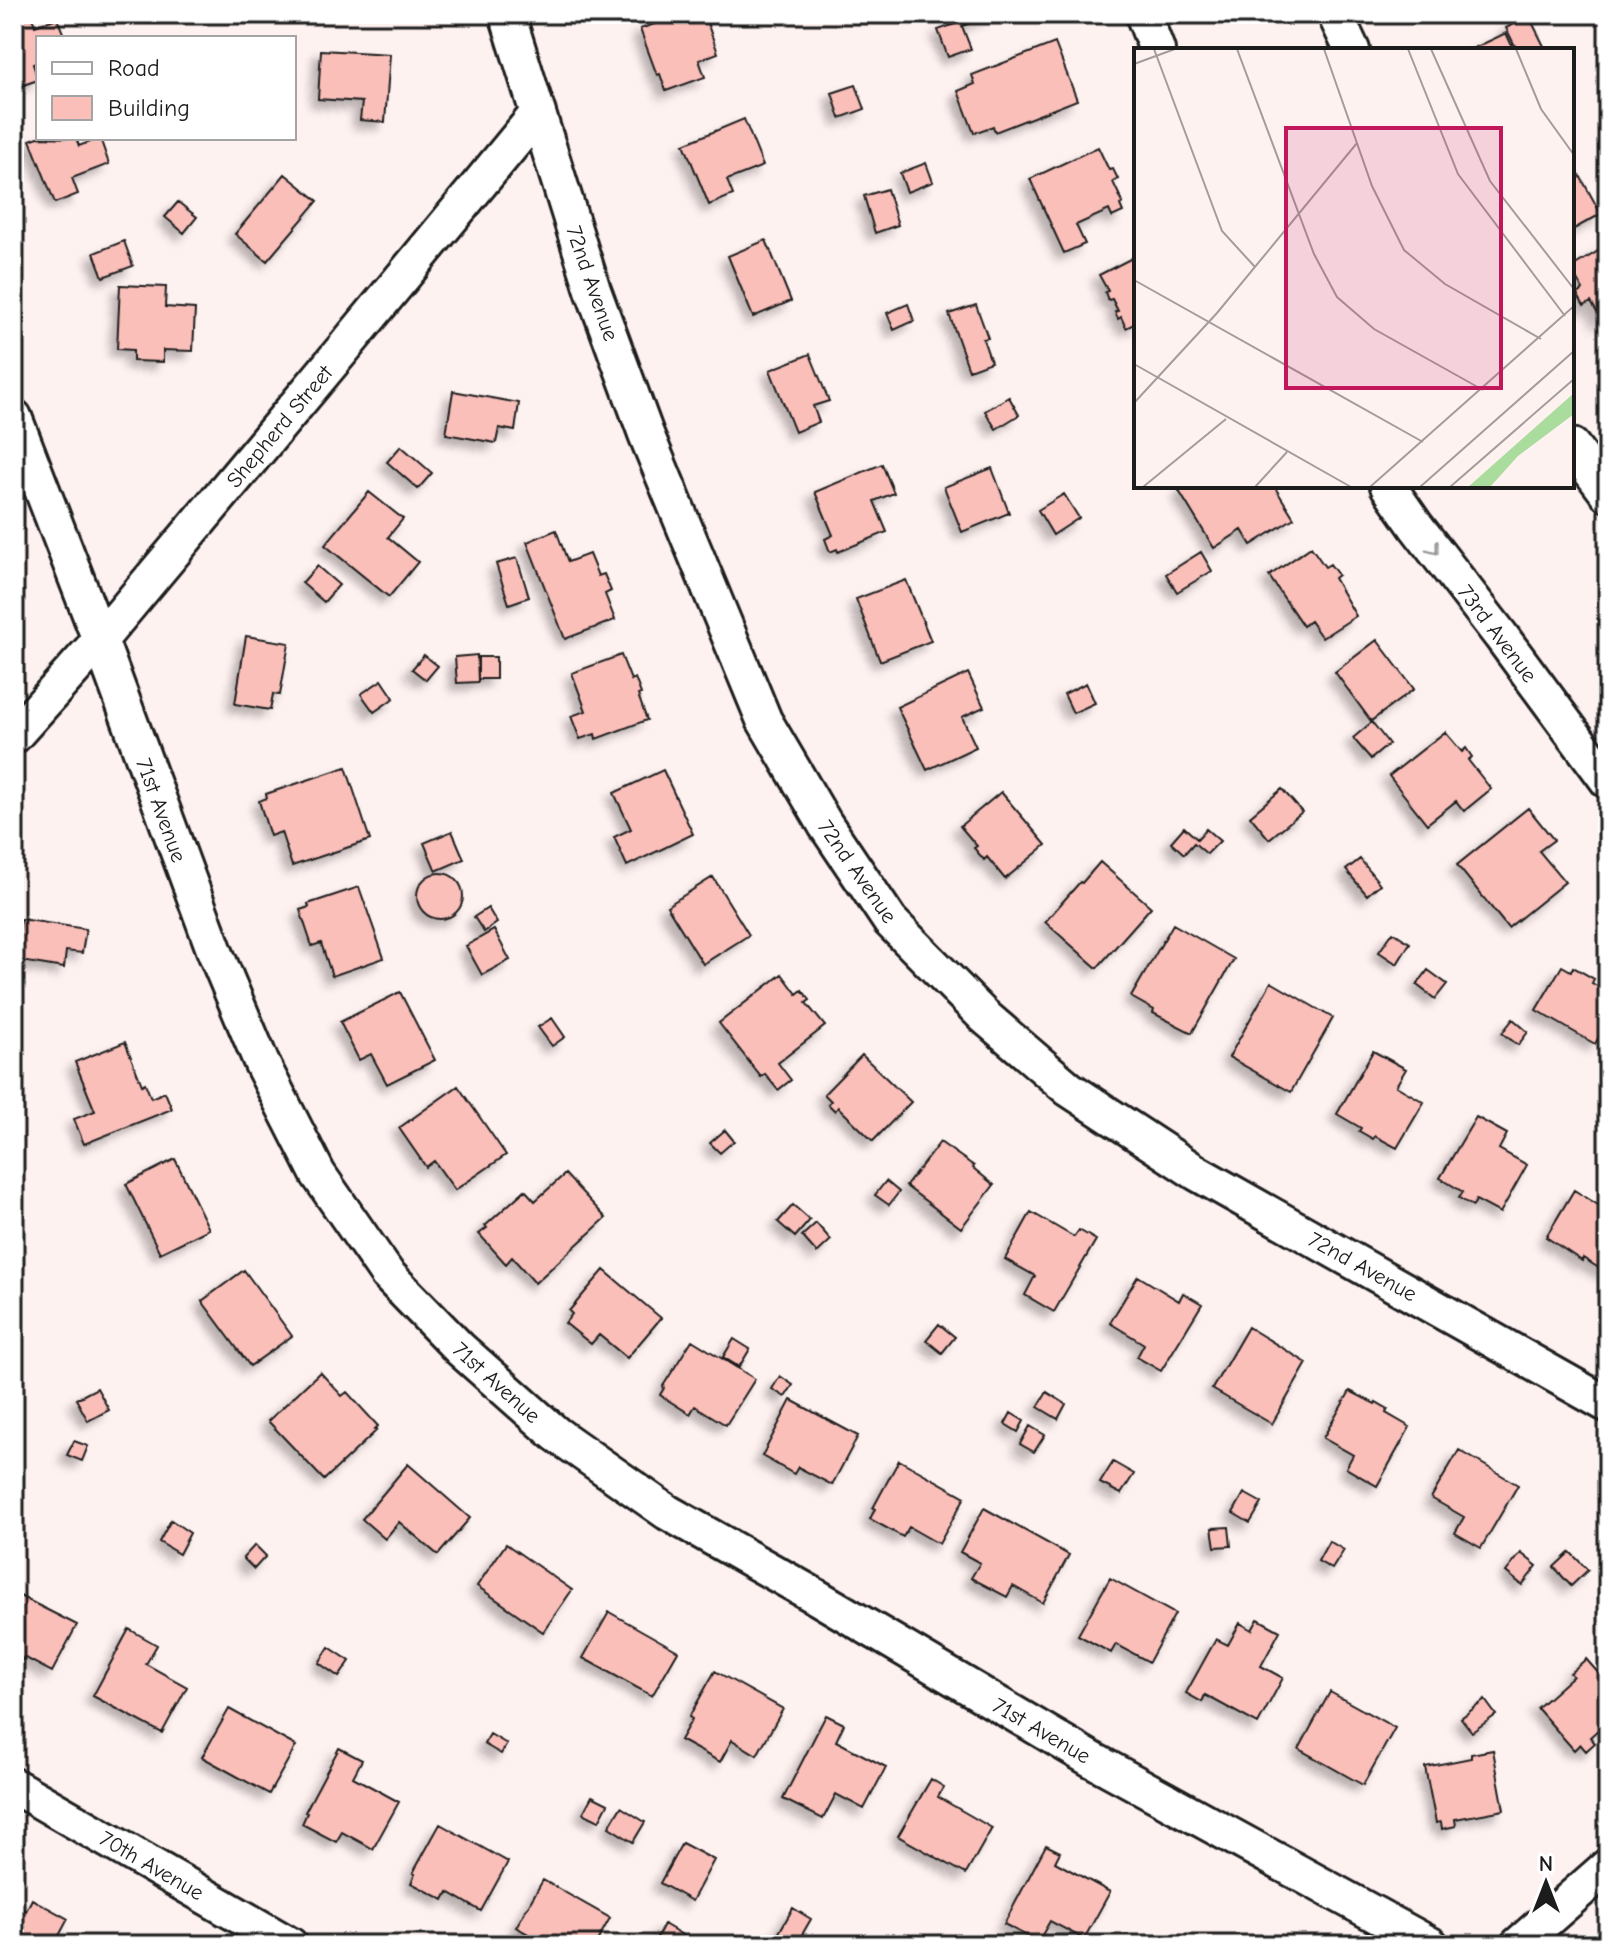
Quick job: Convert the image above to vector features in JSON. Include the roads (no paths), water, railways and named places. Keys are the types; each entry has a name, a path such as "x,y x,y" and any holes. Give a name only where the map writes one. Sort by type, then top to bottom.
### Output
{"street":[{"name":"72nd Avenue","path":"507,14 593,290 706,583 764,720 825,824 890,921 984,1016 1069,1089 1197,1173 1608,1405"},
{"path":"1143,14 1156,48"},
{"path":"1335,14 1351,48"},
{"name":"Shepherd Street","path":"14,736 100,640 538,113"},
{"name":"71st Avenue","path":"14,417 215,952 262,1064 318,1174 387,1274 460,1349 556,1434 667,1512 1091,1759 1431,1945"},
{"path":"1574,449 1608,494"},
{"name":"73rd Avenue","path":"1389,488 1608,781"},
{"name":"70th Avenue","path":"14,1786 290,1945"},
{"path":"1518,1945 1608,1866"}]}
